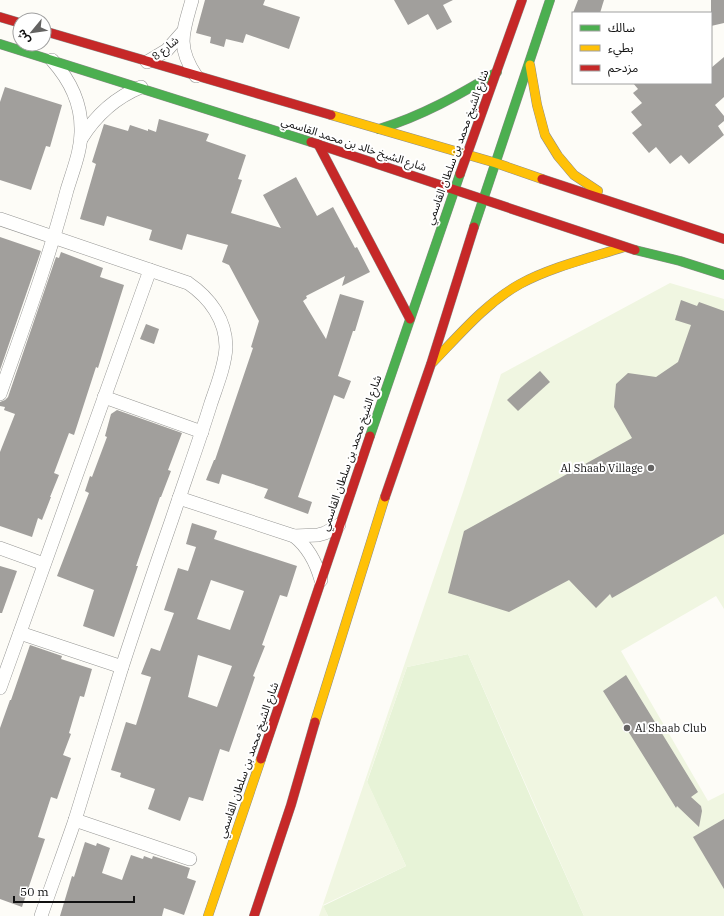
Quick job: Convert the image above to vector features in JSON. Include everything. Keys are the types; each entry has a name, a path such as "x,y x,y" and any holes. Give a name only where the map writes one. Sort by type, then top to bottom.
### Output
{"main road":[{"name":"شارع الشيخ محمد بن سلطان القاسمي","path":"208,916 339,525 454,190 522,0"},
{"path":"254,916 291,804 391,477 431,364 482,200 530,64 550,0"},
{"path":"0,17 12,21"},
{"name":"شارع الشيخ خالد بن محمد القاسمي","path":"52,33 467,154 724,239"},
{"name":"شارع الشيخ خالد بن محمد القاسمي","path":"0,44 141,87 318,144 624,247 724,275"},
{"path":"530,64 537,106 545,134 558,156 574,175 619,205"},
{"path":"379,129 431,111 497,72"},
{"path":"318,144 410,319"},
{"path":"431,364 490,305 520,284 557,268 624,247"}],"street":[{"name":"شارع 8","path":"192,0 182,33 187,60 196,76"},
{"name":"شارع 8","path":"147,62 167,50 182,33"},
{"path":"0,394 54,237 81,139 80,114 73,91 64,74 52,60"},
{"path":"81,139 96,117 106,108 128,92 141,87"},
{"path":"0,219 188,283 208,299 215,309 221,320 226,345 225,358 202,432 122,667 75,820 41,916"},
{"path":"0,688 6,655 20,633 150,270"},
{"path":"104,397 202,432"},
{"path":"179,498 294,536 318,535 325,533 339,525"},
{"path":"294,536 311,555 321,580"},
{"path":"0,548 44,564"},
{"path":"20,633 122,667"},
{"path":"75,820 190,859"}],"green space":[{"path":"670,283 724,299 724,609 716,596 621,651 708,801 724,793 724,916 584,916 468,654 407,667 367,781 406,866 323,905 328,916 319,916 463,492 501,374"},
{"path":"468,654 584,916 328,916 323,906 406,866 367,782 407,667"}],"building":[{"path":"205,0 265,0 263,5 300,17 289,49 246,34 243,43 226,39 224,47 210,43 211,37 196,33"},
{"path":"394,0 453,0 443,5 452,22 437,30 428,14 408,25"},
{"path":"578,0 604,0 600,12 573,12"},
{"path":"711,0 724,0 724,23 712,26"},
{"path":"724,57 724,97 715,105 724,116 724,121 718,126 724,135 689,164 681,155 670,164 656,147 649,153 632,133 642,125 631,112 642,103 633,93 638,89 634,84 712,84 712,67"},
{"path":"5,87 62,105 50,147 46,146 31,190 0,180 0,102"},
{"path":"159,119 209,134 206,141 246,155 238,179 242,180 231,213 281,228 263,195 296,177 317,216 333,207 370,272 342,286 345,276 306,296 307,298 303,301 326,339 340,294 364,301 355,331 353,331 338,376 351,381 344,399 334,395 298,497 312,502 308,514 264,498 268,489 222,474 219,484 206,480 215,460 253,348 251,347 259,321 229,265 222,262 228,245 187,234 182,250 149,240 152,230 107,216 104,226 80,219 96,164 92,162 104,124 128,131 130,125 156,132"},
{"path":"0,237 41,251 0,370"},
{"path":"61,252 103,268 100,277 124,285 98,368 96,367 74,435 69,433 54,473 59,475 42,520 38,518 32,537 0,526 0,452 15,414 4,410 5,407 0,406 0,402 8,397 56,257 59,258"},
{"name":"Al Shaab Village","path":"681,300 697,306 699,302 724,311 724,534 612,598 610,594 596,608 569,580 509,612 448,593 464,531 632,438 614,407 616,384 628,373 656,377 678,362 691,325 675,320"},
{"path":"146,324 159,329 154,344 140,339"},
{"path":"540,371 550,382 518,411 507,400"},
{"path":"117,410 182,433 168,470 171,471 160,497 136,566 138,566 114,637 83,626 94,590 57,576 89,493 85,491 90,476 92,477 107,437 105,436 111,414"},
{"path":"192,523 217,531 214,539 297,566 287,597 280,595 262,645 265,646 253,676 255,677 229,752 220,749 203,801 189,797 180,821 148,809 155,789 120,777 121,773 111,770 126,722 136,725 151,677 141,674 151,648 160,651 174,613 164,610 178,568 188,571 196,547 186,544","holes":["211,580 244,591 230,630 197,619","198,655 232,666 217,707 188,697"]},
{"path":"0,566 17,571 2,613 0,613"},
{"path":"30,645 62,656 61,659 92,669 84,697 80,696 69,733 71,734 63,755 71,758 57,799 51,797 38,837 45,839 22,907 0,899 0,728"},
{"path":"626,675 698,792 691,797 701,806 702,811 699,827 677,806 676,808 603,691"},
{"path":"724,819 724,889 693,837"},
{"path":"85,842 96,846 97,843 110,848 102,873 122,880 131,855 143,859 144,856 152,859 153,856 190,868 187,878 196,881 184,915 164,908 162,916 60,916 72,876 74,877"}],"traffic: fast":[{"path":"474,227 550,0"},
{"path":"0,44 311,142"},
{"path":"379,129 410,118 440,104 497,72"},
{"path":"370,436 460,174"},
{"path":"635,250 680,261 724,275"}],"traffic: slow":[{"path":"530,65 537,105 545,135 558,156 574,175 598,191"},
{"path":"331,115 496,163 542,179"},
{"path":"433,362 463,330 496,300 520,284 571,263 624,247"},
{"path":"315,722 385,497"},
{"path":"208,916 261,759"}],"traffic: jam":[{"path":"460,174 522,0"},
{"path":"0,17 12,21"},
{"path":"52,33 331,115"},
{"path":"311,142 635,250"},
{"path":"318,144 410,319"},
{"path":"542,179 724,239"},
{"path":"385,497 431,364 474,227"},
{"path":"261,759 370,436"},
{"path":"254,916 291,805 315,722"}],"place":[{"name":"Al Shaab Village","path":"651,468"},
{"name":"Al Shaab Club","path":"627,728"}]}
